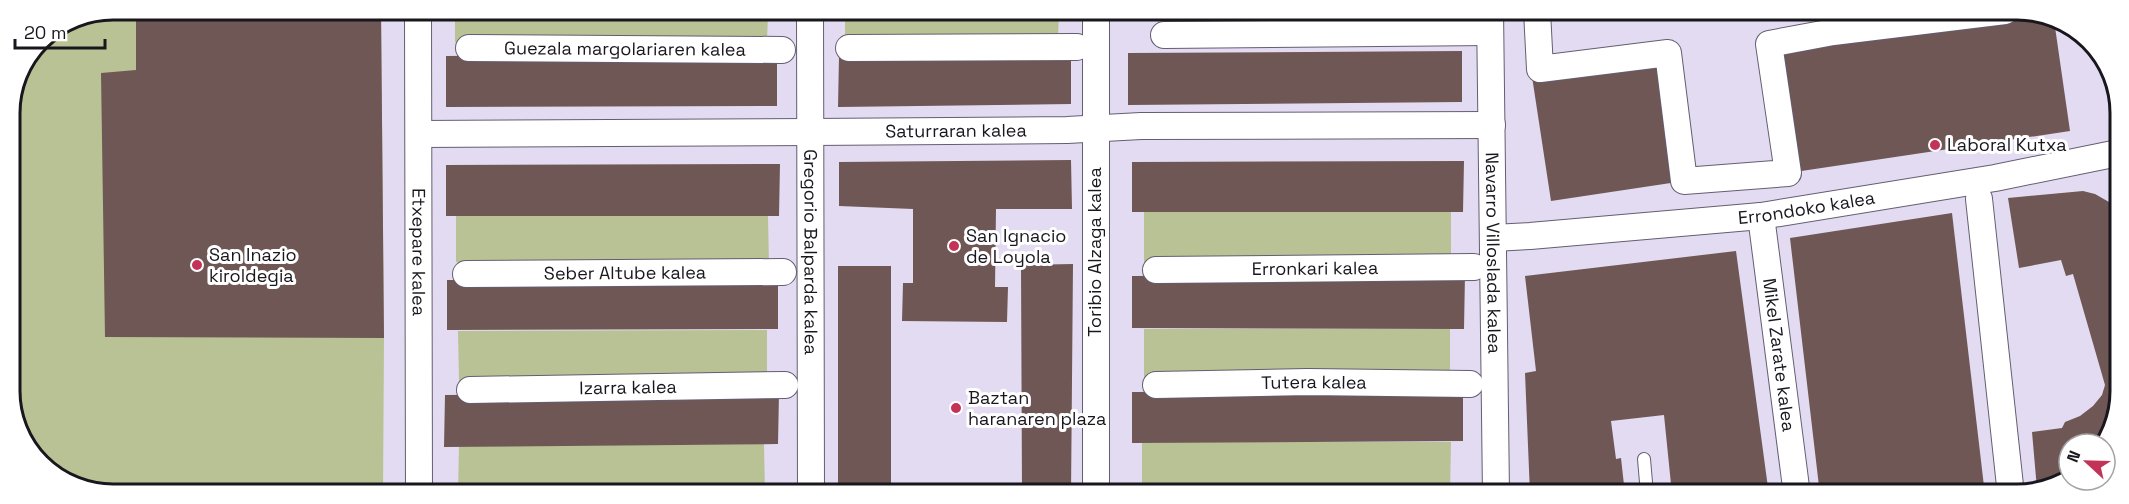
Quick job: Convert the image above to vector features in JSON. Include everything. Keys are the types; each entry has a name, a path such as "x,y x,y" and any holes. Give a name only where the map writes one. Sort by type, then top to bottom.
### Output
{"street":[{"name":"Etxepare kalea","path":"418,20 419,484"},
{"name":"Gregorio Balparda kalea","path":"810,20 811,484"},
{"name":"Toribio Alzaga kalea","path":"1096,20 1096,484"},
{"path":"1538,20 1540,69 1668,53 1684,181 1788,173 1769,44 1935,20"},
{"path":"1164,35 1490,21"},
{"name":"Navarro Villoslada kalea","path":"1490,21 1496,484"},
{"path":"849,48 1077,47"},
{"name":"Guezala margolariaren kalea","path":"469,48 782,50"},
{"name":"Saturraran kalea","path":"419,134 811,132 1141,126 1492,125"},
{"name":"Errondoko kalea","path":"1493,238 1761,216 1995,178 2110,155"},
{"path":"1979,199 2010,484"},
{"name":"Mikel Zarate kalea","path":"1761,216 1796,484"},
{"name":"Erronkari kalea","path":"1156,270 1474,267"},
{"name":"Seber Altube kalea","path":"466,274 783,272"},
{"name":"Tutera kalea","path":"1156,385 1308,382 1470,384"},
{"name":"Izarra kalea","path":"470,390 785,385"}],"lane":[{"path":"1644,459 1646,484"}],"green space":[{"name":"San Inazio kiroldegia","path":"381,20 383,484 94,483 71,475 56,465 32,438 21,410 20,392 20,106 23,88 35,61 61,35 94,21"},
{"path":"455,20 768,20 767,42 455,42"},
{"path":"845,20 1059,20 1058,39 845,39"},
{"path":"1144,212 1451,212 1451,262 1144,262"},
{"path":"456,216 768,216 769,265 456,262"},
{"path":"1144,329 1450,329 1450,378 1144,378"},
{"path":"767,330 767,379 459,381 458,331"},
{"path":"1142,442 1451,442 1450,484 1142,484"},
{"path":"764,444 765,484 458,484 459,446"}],"building":[{"path":"136,20 381,20 384,338 105,337 101,73 136,70"},
{"path":"1941,20 2016,20 2046,24 2055,28 2070,131 1788,173 1769,44"},
{"path":"1462,51 1462,102 1128,105 1128,53"},
{"path":"1668,53 1684,181 1551,201 1531,70"},
{"path":"777,54 777,106 446,107 446,56"},
{"path":"1071,54 1071,104 838,107 839,57"},
{"name":"San Ignacio de Loyola","path":"1071,160 1072,209 996,209 995,287 1008,287 1007,322 902,321 903,283 913,283 913,209 839,206 839,162"},
{"path":"1464,161 1463,212 1132,212 1132,162"},
{"path":"780,164 779,216 446,216 446,165"},
{"path":"2083,191 2095,194 2110,203 2110,392 2108,410 2100,432 2057,432 2057,475 2036,482 2032,432 2062,428 2065,422 2080,416 2093,406 2102,395 2105,385 2073,274 2066,276 2061,260 2019,268 2008,198"},
{"path":"1952,213 1984,484 1819,484 1790,238"},
{"path":"1736,251 1768,484 1671,484 1664,415 1611,421 1616,459 1621,458 1624,484 1530,484 1525,373 1536,371 1525,276"},
{"path":"1073,264 1071,484 1022,484 1021,265"},
{"path":"838,266 891,266 891,484 838,484"},
{"path":"1465,274 1464,329 1132,328 1132,276"},
{"path":"447,280 778,280 778,329 447,330"},
{"path":"1463,391 1463,441 1132,443 1132,392"},
{"path":"779,393 778,444 444,447 445,395"}],"place":[{"name":"Laboral Kutxa","path":"1935,145"},
{"name":"San Ignacio de Loyola","path":"954,246"},
{"name":"San Inazio kiroldegia","path":"197,265"},
{"name":"Baztan haranaren plaza","path":"956,408"}]}
